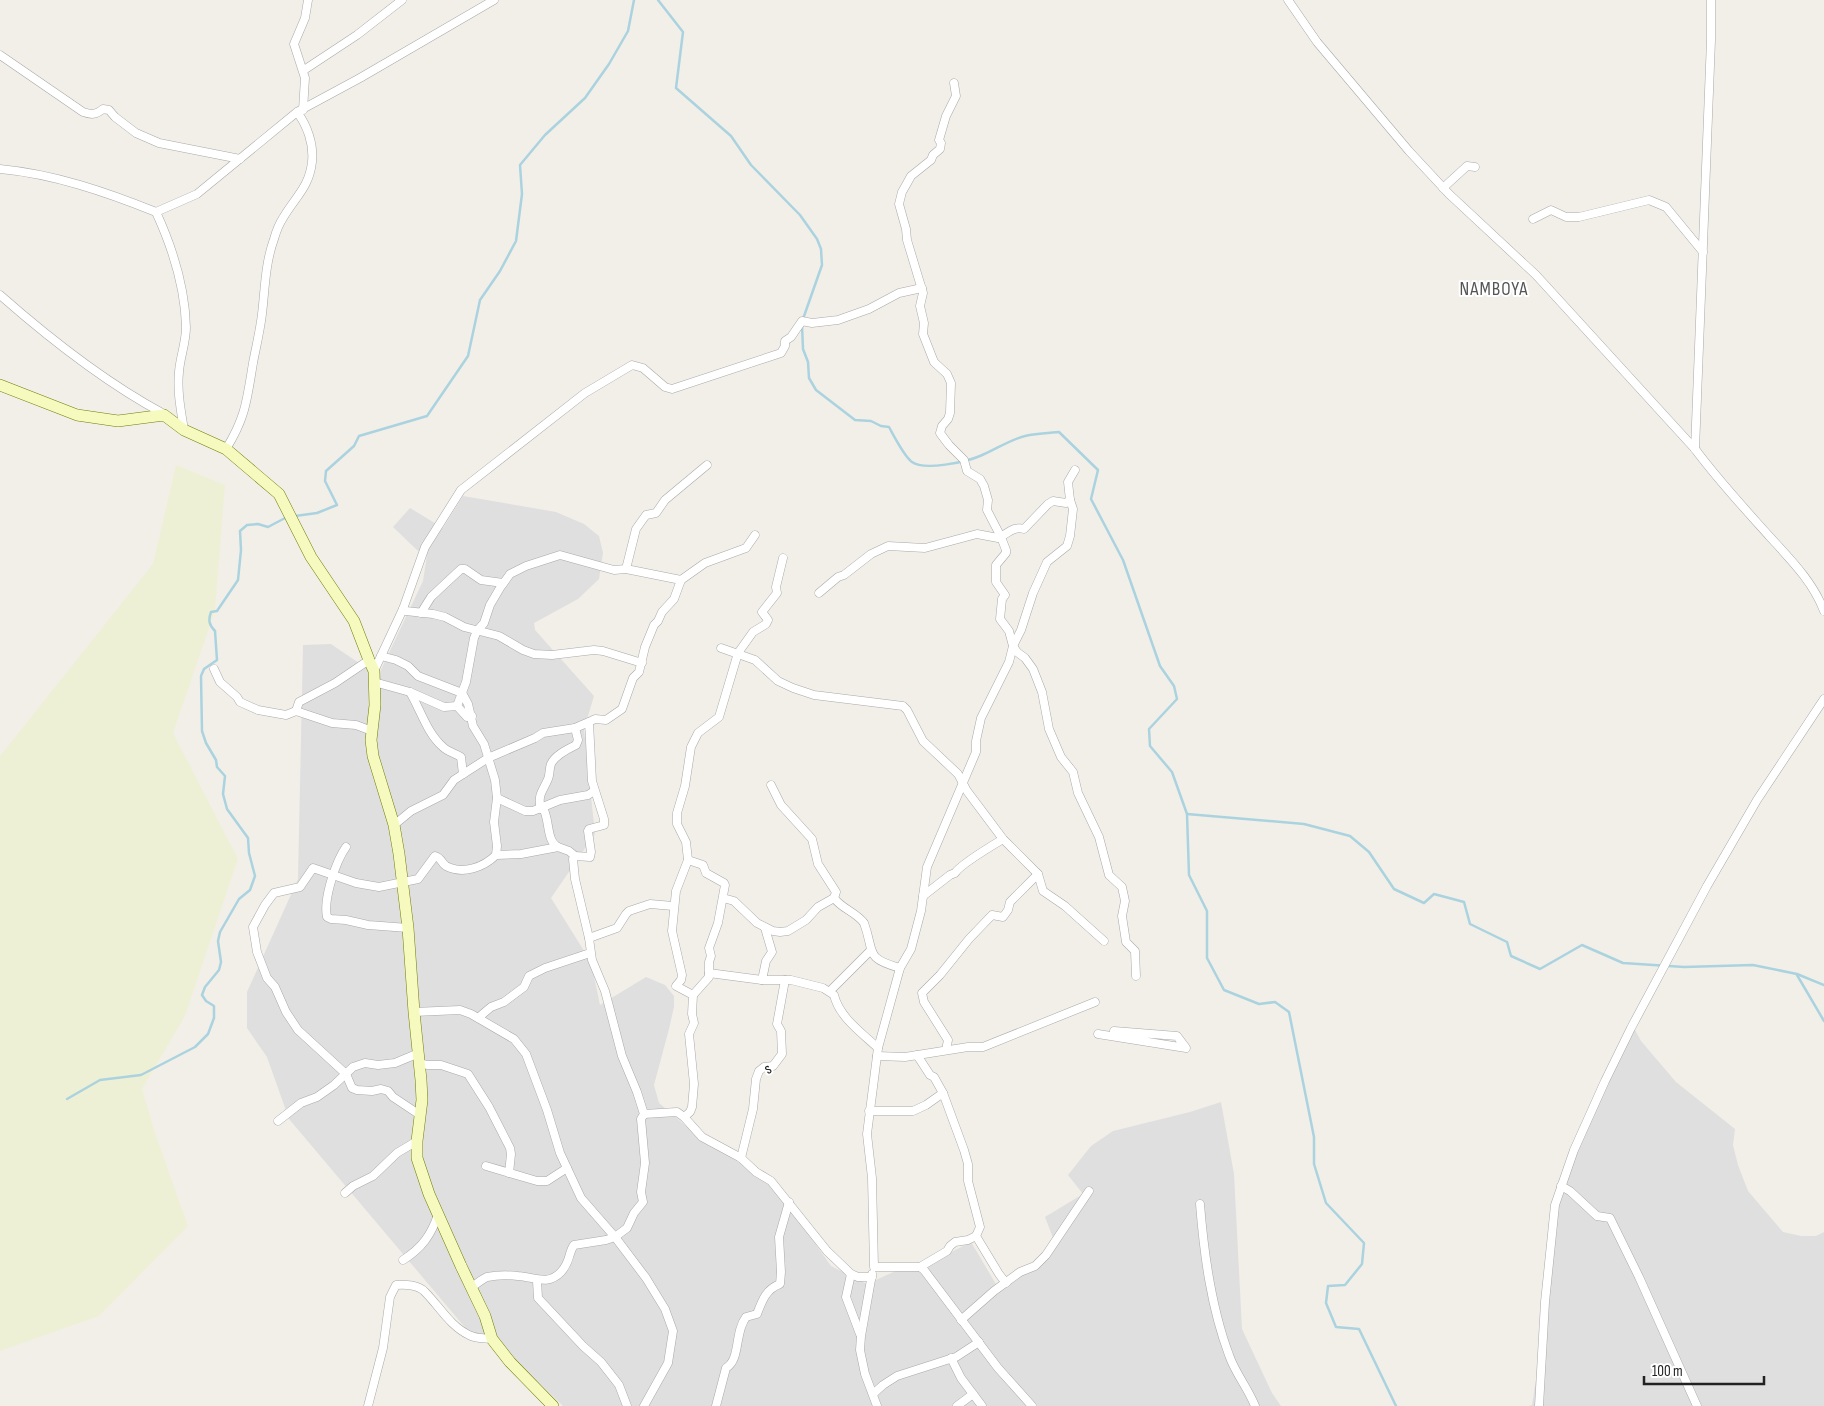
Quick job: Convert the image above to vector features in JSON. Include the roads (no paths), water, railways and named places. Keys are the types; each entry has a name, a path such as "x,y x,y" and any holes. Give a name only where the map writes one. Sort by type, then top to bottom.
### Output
{"street":[{"path":"226,449 243,417 248,398 262,314 267,266 273,241 282,220 303,191 310,177 312,144 300,111 306,78 296,55 294,44 305,18 308,0"},
{"path":"304,70 356,36 402,0"},
{"path":"156,212 197,194 300,111 494,0"},
{"path":"1288,0 1324,50 1409,152 1443,188 1536,275 1695,449 1714,475 1796,565 1812,586 1824,611"},
{"path":"1695,449 1711,0"},
{"path":"0,55 83,112 96,114 102,108 109,110 136,133 159,143 240,159"},
{"path":"954,83 956,96 946,116 939,140 941,143 940,149 933,155 931,160 911,176 902,192 899,204 909,249 922,288 920,306 924,323 923,334 934,362 947,374 951,383 950,412 940,433 964,460 968,471 980,479 986,494 987,510 1001,537 1006,553 996,565 996,582 1004,595 1000,619 1009,631 1013,646 1017,652 1033,668 1042,692 1049,729 1061,758 1073,772 1078,793 1099,837 1109,875 1122,887 1125,901 1122,916 1126,942 1135,951 1136,976"},
{"path":"1443,188 1467,166 1475,167"},
{"path":"0,169 29,172 106,192 156,212 171,244 184,300 185,345 179,371 178,388 184,430"},
{"path":"1532,220 1551,210 1566,218 1579,217 1650,200 1666,207 1703,252"},
{"path":"374,677 403,609 425,547 461,490 516,449 585,393 632,365 643,368 666,387 672,389 781,353 785,346 785,341 791,337 802,321 812,323 838,320 868,309 899,293 922,288"},
{"path":"0,295 37,327 100,374 184,430 226,449 279,494 311,557 354,621 374,677 373,756 394,825 408,928 422,1100 416,1141 417,1158 438,1214 485,1316 492,1339 510,1362 553,1406"},
{"path":"0,385 77,415 118,421 164,415"},
{"path":"626,569 636,529 646,515 656,513 665,500 707,464"},
{"path":"878,1406 862,1360 861,1336 874,1267 872,1178 867,1134 877,1052 900,968 911,949 922,911 929,862 976,752 976,741 981,718 1008,662 1033,593 1047,562 1067,546 1073,509 1068,482 1075,470"},
{"path":"819,593 871,554 888,546 924,548 977,534 998,538 1012,529 1024,529 1053,501 1066,503 1070,500"},
{"path":"394,825 411,811 443,795 454,780 488,758 535,738 542,733 575,728 595,719 606,720 619,712 633,678 640,672 645,646 654,625 662,612 674,599 681,580 705,562 746,548 755,535"},
{"path":"457,706 462,694 477,631 484,623 490,605 510,574 526,566 560,555 614,570 626,569 681,580"},
{"path":"693,995 676,986 681,980 682,975 672,931 673,906 676,891 688,860 686,842 678,824 677,813 685,786 691,747 698,733 719,718 738,653 753,632 766,624 768,620 762,612 777,593 776,587 783,558"},
{"path":"421,612 431,597 461,569 465,569 481,580 503,583"},
{"path":"403,609 446,618 477,631 498,636 534,654 552,655 594,650 642,663"},
{"path":"721,648 755,660 778,681 814,695 903,706 923,741 958,774 1003,839 1038,874 1043,891 1065,906 1104,941"},
{"path":"382,656 408,666 418,676 462,694 468,704 473,726 484,744 495,780 497,798 494,822 497,846 496,856 490,862 466,871 447,867 439,857 435,856 418,879 380,887 356,883 313,868 300,887 274,893 265,904 253,926 253,935 263,970 275,987 286,1012 298,1030 346,1074 352,1088 357,1090 372,1091 381,1089 388,1091 393,1097 420,1115"},
{"path":"296,711 300,702 335,684 369,660"},
{"path":"214,670 220,682 240,702 258,710 286,715 296,711 332,723 356,725 372,731"},
{"path":"374,677 444,707 457,706"},
{"path":"410,692 425,718 429,732 445,749 461,758 463,774"},
{"path":"1539,1406 1555,1205 1574,1150 1605,1081 1707,886 1757,800 1824,699"},
{"path":"457,706 466,716 472,716"},
{"path":"575,728 578,740 576,745 566,750 551,764 548,781 540,794 539,804 548,816 554,845 569,851 575,856 590,856 588,831 589,829 604,825 604,819 594,791 589,722"},
{"path":"723,898 734,900 749,916 765,928 774,931 788,931 806,920 818,907 834,898 836,892 818,864 812,839 781,805 772,785"},
{"path":"497,798 525,811 533,811 560,800 588,795 594,791"},
{"path":"923,896 950,874 955,873 958,867 966,864 1003,839"},
{"path":"346,846 340,854 327,896 327,917 368,925 408,928"},
{"path":"496,856 521,854 558,847"},
{"path":"471,1288 485,1278 498,1276 520,1276 537,1281 554,1279 570,1261 571,1249 574,1245 615,1237 627,1228 634,1213 643,1202 641,1192 645,1163 641,1120 644,1114 622,1056 605,991 590,953 589,938 575,879 573,859 575,856"},
{"path":"684,1117 690,1112 692,1107 694,1084 689,1034 694,1023 693,995 704,983 709,973 711,956 709,948 716,932 724,883 706,873 703,865 688,860"},
{"path":"946,1050 948,1040 924,1002 922,993 992,915 1003,917 1008,910 1010,902 1038,874"},
{"path":"834,898 842,907 855,914 864,923 874,957 879,961 900,968"},
{"path":"589,938 617,928 626,914 650,904 673,906"},
{"path":"762,980 766,961 772,952 765,928"},
{"path":"830,991 871,950"},
{"path":"478,1018 491,1007 504,1002 524,988 529,976 544,968 590,953"},
{"path":"709,973 762,980 791,980 824,988 834,995 836,1004 843,1015 877,1052 905,1057 983,1046 1095,1002"},
{"name":"s","path":"741,1158 753,1108 756,1079 760,1071 773,1066 782,1054 781,1031 777,1024 784,980"},
{"path":"414,1012 460,1010 514,1039 526,1054 547,1110 560,1153 582,1198 646,1278 665,1309 673,1331 668,1363 644,1406"},
{"path":"1098,1034 1186,1048 1177,1036 1114,1032"},
{"path":"874,1267 920,1267 947,1251 955,1242 968,1240 976,1236 980,1227 968,1181 968,1164 943,1093 934,1077 930,1075 917,1055"},
{"path":"278,1121 301,1103 317,1097 354,1067 365,1063 378,1065 420,1058"},
{"path":"420,1058 427,1065 441,1065 468,1074 510,1148 509,1173"},
{"path":"869,1111 913,1111 926,1105 943,1093"},
{"path":"644,1114 677,1112 684,1117 702,1136 741,1158 756,1172 771,1181 827,1251 851,1274 858,1277 872,1277"},
{"path":"345,1193 353,1186 373,1176 397,1153 416,1141"},
{"path":"486,1166 536,1181 547,1181 567,1168"},
{"path":"1561,1186 1570,1191 1597,1216 1610,1218 1639,1277 1697,1406"},
{"path":"960,1320 1020,1272 1035,1266 1046,1255 1089,1192"},
{"path":"716,1406 726,1368 732,1364 735,1356 740,1325 746,1317 757,1314 764,1297 772,1287 780,1284 779,1237 789,1202"},
{"path":"1200,1204 1205,1254 1216,1311 1229,1355 1255,1406"},
{"path":"403,1260 412,1254 432,1233 438,1214"},
{"path":"976,1236 1006,1283"},
{"path":"920,1267 998,1368 1032,1406"},
{"path":"851,1274 846,1297 861,1336"},
{"path":"537,1281 538,1298 583,1346 601,1362 619,1385 626,1406"},
{"path":"368,1406 384,1348 390,1297 396,1285 408,1285 425,1291 430,1300 454,1326 475,1338 492,1339"},
{"path":"873,1394 897,1376 951,1358 979,1342"},
{"path":"951,1358 961,1378 982,1406"},
{"path":"957,1406 973,1394"}],"waterway":[{"path":"295,516 317,513 337,505 325,481 326,471 354,446 359,436 427,416 468,356 480,300 500,271 516,241 522,194 520,165 545,135 585,98 609,64 628,31 634,0"},
{"path":"658,0 683,32 676,88 731,136 751,165 800,215 817,239 821,249 822,265 803,319"},
{"path":"802,325 803,349 808,362 809,378 816,390 855,420 871,421 881,426 889,427 909,459 918,465 935,466 965,461 1019,438 1033,434 1059,432 1098,470 1091,499 1123,560 1160,666 1174,686 1177,699 1149,729 1150,746 1172,772 1187,814 1189,875 1207,911 1207,958 1224,990 1259,1004 1275,1002 1289,1012 1314,1137 1314,1164 1326,1203 1364,1243 1362,1264 1345,1285 1328,1286 1326,1303 1336,1327 1359,1329 1396,1406"},
{"path":"67,1099 100,1080 141,1075 195,1047 208,1034 214,1018 214,1006 206,1001 202,995 205,987 219,970 221,962 218,941 220,932 239,899 250,890 255,876 249,853 248,838 227,809 223,794 225,776 217,767 216,760 206,743 202,731 201,676 204,669 217,660 215,631 210,624 211,612 217,611 238,580 241,550 240,531 247,525 258,524 268,527 287,517"},
{"path":"1187,814 1304,824 1350,836 1369,852 1394,889 1424,903 1434,894 1464,902 1470,924 1507,942 1511,956 1540,969 1582,945 1623,963 1684,967 1753,965 1797,974 1824,985"},
{"path":"1797,975 1824,1021"}],"district":[{"name":"NAMBOYA","path":"1494,288"}]}
